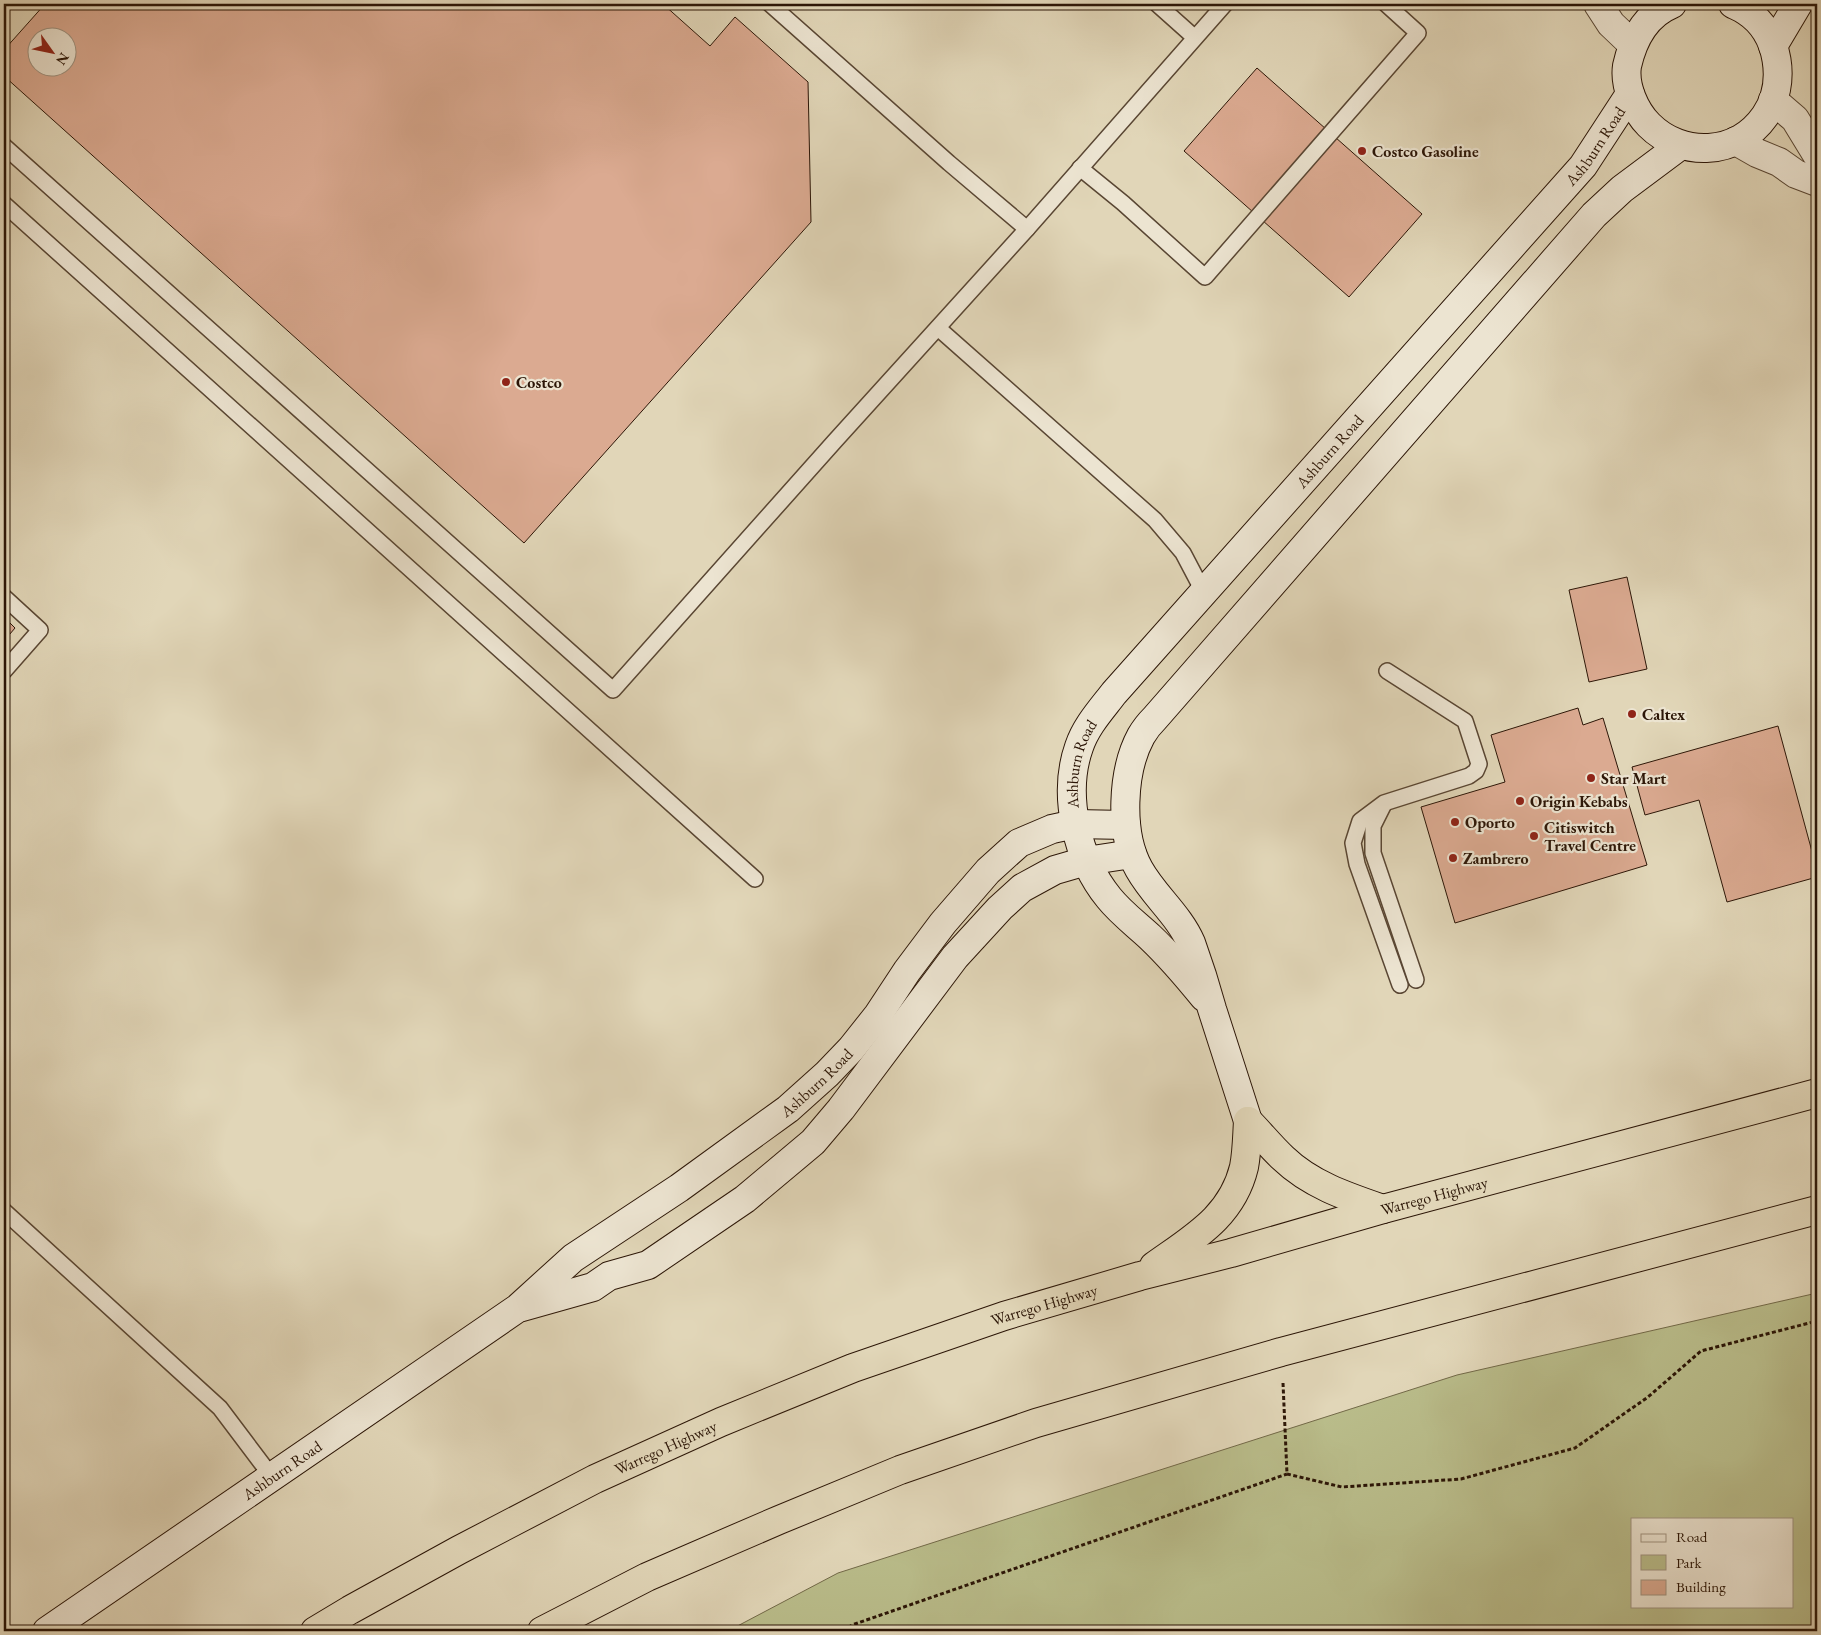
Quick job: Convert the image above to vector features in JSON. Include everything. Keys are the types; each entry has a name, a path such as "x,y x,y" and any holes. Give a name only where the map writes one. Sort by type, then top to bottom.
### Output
{"highway":[{"name":"Warrego Highway","path":"315,1631 451,1554 595,1479 721,1422 853,1368 1004,1316 1140,1276 1231,1253 1383,1209 1817,1093"},
{"path":"1248,1121 1296,1169 1331,1191 1383,1209"},
{"path":"1140,1276 1208,1228 1224,1209 1237,1189 1244,1166 1248,1121"},
{"path":"542,1631 647,1577 779,1520 900,1470 1036,1423 1281,1352 1817,1210"}],"street":[{"path":"1598,4 1611,24 1632,44"},
{"path":"1670,4 1654,15 1641,29 1632,44 1627,69 1630,94 1641,117 1658,134 1681,145 1699,148 1718,147 1736,141 1752,130 1764,116 1773,100 1778,82 1778,64 1773,46 1763,26 1747,11 1733,4"},
{"path":"1773,46 1798,4"},
{"name":"Ashburn Road","path":"1086,862 1075,824 1072,784 1079,746 1092,721 1203,591 1558,196 1583,166 1630,94"},
{"path":"1773,100 1795,119 1817,155"},
{"path":"1736,141 1757,153 1779,162 1796,174 1817,182"},
{"path":"1248,1121 1199,963 1186,932 1173,913 1150,887 1132,854 1126,826 1128,773 1134,751 1142,734 1155,718 1594,214 1622,189 1681,145"},
{"name":"Ashburn Road","path":"47,1631 518,1308 573,1258 679,1188 788,1109 827,1074 851,1049 878,1015 907,971 943,923 1004,855 1019,843 1034,835 1075,824 1126,826"},
{"name":"Ashburn Road","path":"518,1308 593,1287 609,1276 648,1265 744,1199 813,1142 841,1109 955,957 1000,908 1022,888 1055,870 1086,862 1132,854"},
{"path":"1086,862 1109,898 1181,968 1212,1007"}],"lane":[{"path":"770,4 1027,230"},
{"path":"1157,4 1194,37"},
{"path":"4,146 613,690 1027,230 1194,37 1225,4"},
{"path":"1080,168 1123,203 1205,277 1418,32 1386,4"},
{"path":"4,204 755,879"},
{"path":"938,328 1155,520 1183,553 1203,591"},
{"path":"4,597 40,630 4,671"},
{"path":"1387,670 1465,721 1479,764 1476,771 1469,776 1384,803 1360,821 1353,843 1357,864 1400,985"},
{"path":"1384,803 1373,826 1373,853 1416,980"},
{"path":"4,1211 220,1408 272,1477"}],"path":[{"path":"843,1631 852,1625 1287,1474 1342,1487 1461,1479 1575,1448 1648,1397 1701,1350 1817,1321"},
{"path":"1281,1352 1287,1474"}],"green space":[{"path":"1817,1293 1817,1631 728,1631 838,1573 1457,1375"}],"building":[{"name":"Costco","path":"45,4 663,4 710,46 735,17 808,82 811,222 524,543 4,76 4,50"},
{"path":"1257,68 1422,214 1349,297 1184,151"},
{"path":"1627,577 1647,669 1589,682 1569,590"},
{"path":"4,617 15,628 4,641"},
{"name":"Citiswitch Travel Centre","path":"1578,708 1583,725 1603,718 1647,865 1455,923 1421,807 1505,782 1491,735"},
{"path":"1778,726 1817,870 1817,877 1727,902 1699,800 1645,815 1632,767"}],"place":[{"name":"Costco Gasoline","path":"1362,151"},
{"name":"Costco","path":"506,382"},
{"name":"Caltex","path":"1632,714"},
{"name":"Star Mart","path":"1591,778"},
{"name":"Origin Kebabs","path":"1520,801"},
{"name":"Oporto","path":"1455,822"},
{"name":"Citiswitch Travel Centre","path":"1534,836"},
{"name":"Zambrero","path":"1453,858"}]}
